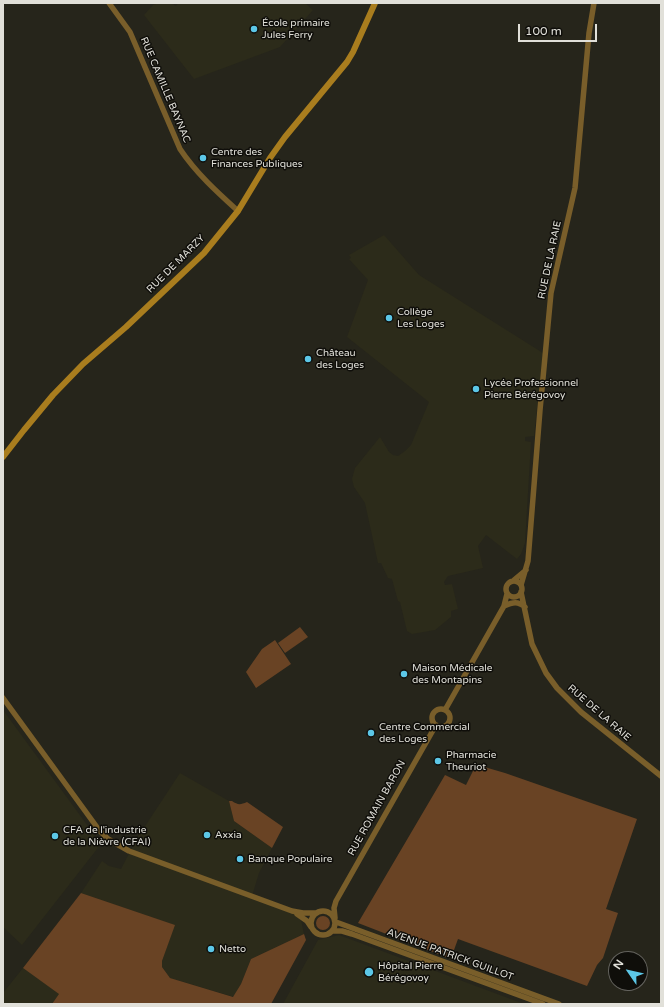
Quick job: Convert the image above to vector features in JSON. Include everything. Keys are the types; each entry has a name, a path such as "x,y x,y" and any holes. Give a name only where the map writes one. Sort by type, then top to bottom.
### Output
{"main road":[{"name":"RUE DE MARZY","path":"3,457 53,395 83,364 204,253 238,211 284,137 316,101 347,62 375,3"}],"street":[{"name":"RUE CAMILLE BAYNAC","path":"109,3 127,26 133,37 180,149 189,163 206,182 238,211"},
{"name":"RUE DE LA RAIE","path":"521,585 528,561 551,293 575,188 589,33 594,3"},
{"path":"524,605 506,590 506,586 509,582 514,580 526,570"},
{"path":"445,710 504,606 512,596 521,592 521,585 514,580"},
{"name":"RUE DE LA RAIE","path":"521,592 532,644 546,673 557,688 566,699 581,712 661,776"},
{"path":"504,606 511,602 517,602 524,605"},
{"path":"3,698 86,814 108,839 129,851 292,911 303,913 316,913 322,911 330,912 336,925 330,934 322,936 316,933 307,920 292,911"},
{"path":"436,710 445,710 449,717 448,722 444,726 436,725 432,719 433,714 436,710"},
{"name":"RUE ROMAIN BARON","path":"322,911 336,901 436,725"},
{"name":"RUE ROMAIN BARON","path":"335,920 336,901"},
{"path":"311,927 311,920 316,913"},
{"name":"AVENUE PATRICK GUILLOT","path":"335,920 559,1004"},
{"name":"AVENUE PATRICK GUILLOT","path":"332,931 342,931 352,934 543,1004"}],"shaded area":[{"path":"158,3 171,3 176,6 178,3 305,3 313,10 280,47 194,79 144,15 153,5"},
{"path":"384,235 419,275 543,353 534,436 525,437 525,441 531,442 525,543 521,554 517,559 486,535 478,546 483,568 448,576 444,582 445,585 452,584 458,609 451,611 451,617 435,630 412,634 407,631 400,602 398,601 392,579 388,578 381,563 378,563 365,503 354,487 352,479 355,468 380,437 389,452 393,455 398,456 411,445 429,402 347,337 368,280 349,259 351,258 349,255"},
{"path":"300,627 308,637 285,653 278,643"},
{"path":"275,640 291,664 256,688 246,672 262,649"},
{"path":"3,710 101,844 22,945 3,927"},
{"path":"481,766 637,819 606,909 618,913 603,958 597,965 587,986 458,939 454,950 446,957 358,923 445,775 466,785 474,769"},
{"path":"180,773 229,801 234,821 272,848 259,873 252,896 292,911 301,920 304,934 251,959 234,997 170,978 162,967 162,961 174,925 81,893 102,861 109,866 121,869 136,840"},
{"path":"229,801 239,804 247,802 283,827 272,848 234,821"},
{"path":"81,893 175,925 162,961 162,967 170,978 233,997 241,984 251,959 304,934 306,940 271,1004 52,1004 59,994 23,968"},
{"path":"320,916 326,916 330,920 330,926 326,930 320,930 316,926 316,920"},
{"name":"Hôpital Pierre Bérégovoy","path":"339,935 524,1004 283,1004 318,940"},
{"path":"23,968 60,994 52,1004 5,1004 3,1002 3,993"}],"place":[{"name":"École primaire Jules Ferry","path":"254,29"},
{"name":"Centre des Finances Publiques","path":"203,158"},
{"name":"Collège Les Loges","path":"389,318"},
{"name":"Château des Loges","path":"308,359"},
{"name":"Lycée Professionnel Pierre Bérégovoy","path":"476,389"},
{"name":"Maison Médicale des Montapins","path":"404,674"},
{"name":"Centre Commercial des Loges","path":"371,733"},
{"name":"Pharmacie Theuriot","path":"438,761"},
{"name":"Axxia","path":"207,835"},
{"name":"CFA de l'industrie de la Nièvre (CFAI)","path":"55,836"},
{"name":"Banque Populaire","path":"240,859"},
{"name":"Netto","path":"211,949"},
{"name":"Hôpital Pierre Bérégovoy","path":"369,972"}]}
